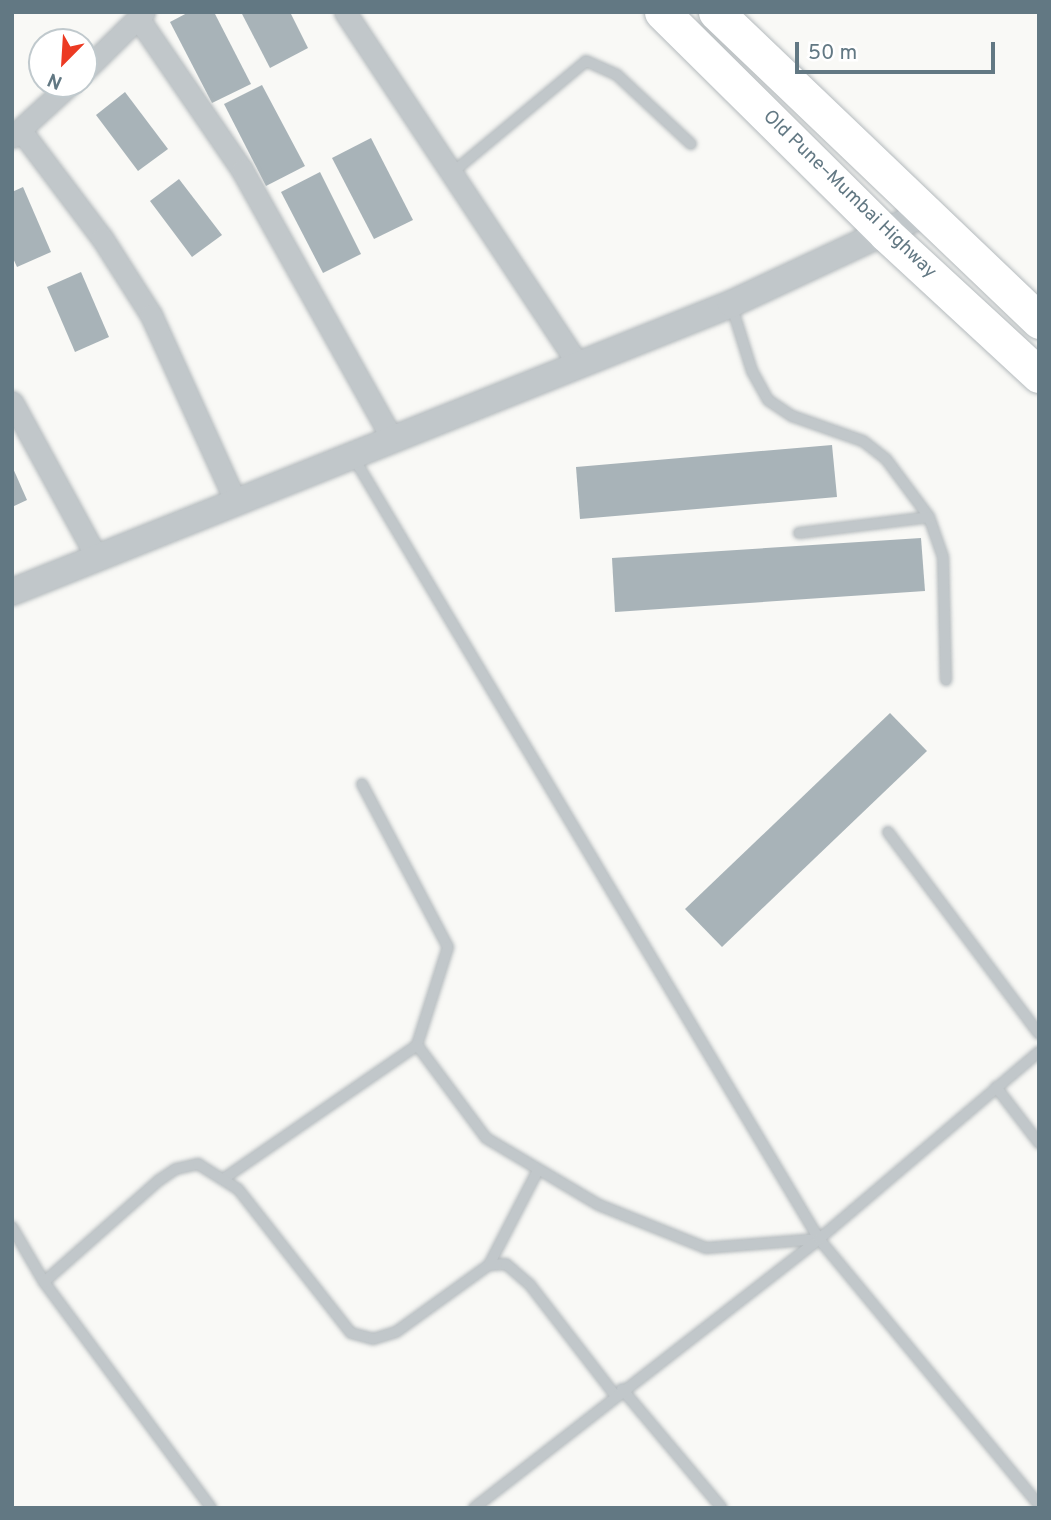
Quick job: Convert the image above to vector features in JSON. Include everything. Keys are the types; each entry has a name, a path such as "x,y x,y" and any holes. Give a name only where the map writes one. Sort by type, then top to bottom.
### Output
{"highway":[{"name":"Old Pune–Mumbai Highway","path":"662,12 886,234 1039,375"},
{"name":"Old Pune–Mumbai Highway","path":"716,12 1039,321"}],"street":[{"path":"345,12 578,363"},
{"path":"98,57 141,15 242,170 391,437"},
{"path":"56,98 17,134 102,238 152,315 236,502"},
{"path":"12,592 391,437 732,304 886,234 925,213"},
{"path":"12,402 97,558"}],"lane":[{"path":"453,172 586,61 617,75 691,144"},
{"path":"732,304 751,371 768,400 792,416 863,442 886,459 929,517 943,557 946,680"},
{"path":"351,454 819,1239 1039,1505"},
{"path":"799,533 929,517"},
{"path":"226,1177 417,1045 448,947 362,784"},
{"path":"888,832 1039,1034"},
{"path":"417,1045 486,1138 599,1205 706,1248 819,1239"},
{"path":"474,1508 619,1392 819,1239 1039,1052"},
{"path":"996,1087 1039,1143"},
{"path":"44,1282 176,1169 198,1164 226,1177 343,1326 362,1337 384,1338 489,1265 538,1170"},
{"path":"12,1227 44,1282 211,1508"},
{"path":"489,1265 506,1264 530,1285 619,1392 722,1508"}],"building":[{"path":"189,12 214,12 251,84 212,103 170,22"},
{"path":"241,12 290,12 308,48 270,68"},
{"path":"262,85 305,166 266,186 224,104"},
{"path":"125,92 168,149 138,171 96,115"},
{"path":"371,138 413,220 374,239 332,158"},
{"path":"320,172 361,254 323,273 281,192"},
{"path":"179,179 222,235 192,257 150,201"},
{"path":"23,187 51,252 17,267 12,256 12,192"},
{"path":"81,272 109,337 75,352 47,287"},
{"path":"832,445 837,497 580,519 576,467"},
{"path":"12,466 27,500 12,507"},
{"path":"921,538 925,591 615,612 612,558"},
{"path":"890,713 927,751 722,947 685,909"}]}
